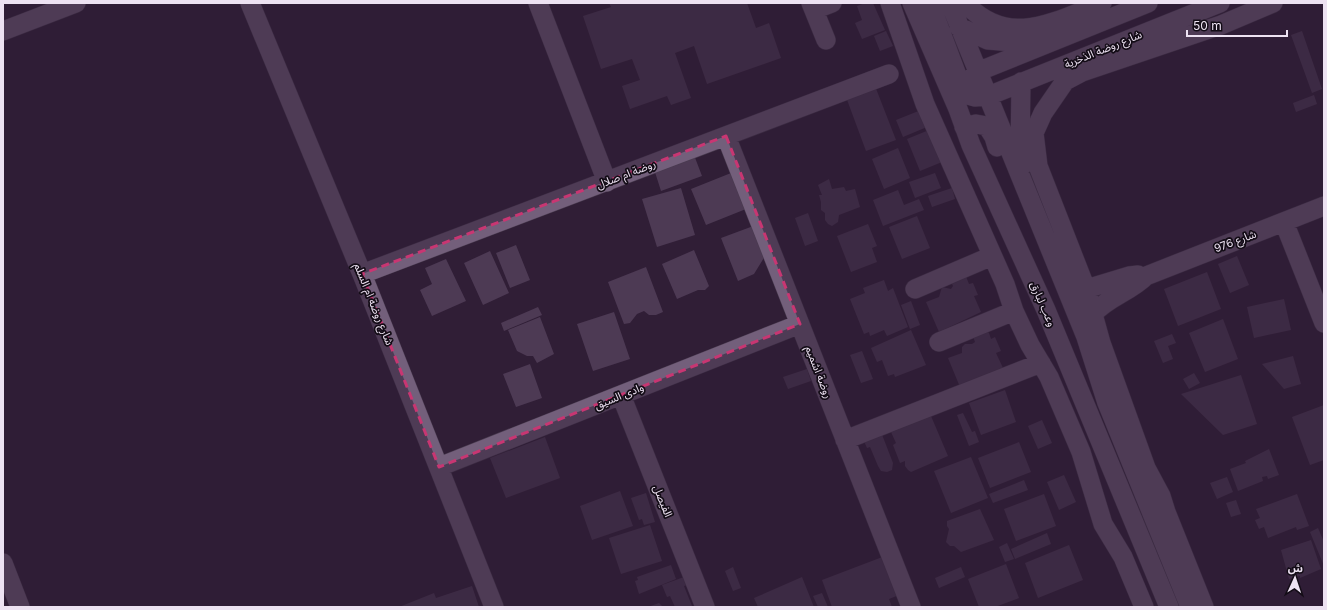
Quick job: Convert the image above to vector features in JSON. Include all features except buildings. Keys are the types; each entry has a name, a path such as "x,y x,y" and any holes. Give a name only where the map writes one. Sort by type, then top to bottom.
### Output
{"street":[{"path":"3,31 76,3"},
{"name":"شارع روضة ام السلم","path":"250,3 362,274 494,607"},
{"path":"538,3 607,182"},
{"path":"826,40 813,7 832,3"},
{"path":"890,3 928,111 1005,284 1016,316 1048,377 1083,457 1099,512 1107,531 1123,557 1137,603"},
{"name":"وعب لبارق","path":"912,3 962,120 971,145 1046,310 1169,607"},
{"path":"930,3 964,92 975,97 988,96"},
{"path":"950,3 1086,337 1107,403 1204,607"},
{"path":"965,3 980,16 991,22 1014,29 1026,29 1049,24 1102,3"},
{"path":"1057,268 1018,199 987,126 962,120 964,92 971,77 977,72 1148,3"},
{"name":"شارع روضة الذخرية","path":"988,96 1220,3"},
{"path":"1190,607 1158,509 1157,486 1146,468 1101,343 1086,289 1038,166 1034,133 1051,99 1065,80 1082,72 1221,25 1273,3"},
{"path":"959,27 988,40 1012,42 1065,36"},
{"path":"908,56 889,74 902,77 915,77"},
{"name":"روضة ام صلال","path":"362,274 889,74"},
{"path":"1021,82 1020,151 1025,189"},
{"name":"روضة اشميم","path":"726,136 911,607"},
{"name":"شارع 976","path":"1093,314 1108,300 1134,286 1146,276 1324,206"},
{"path":"1284,222 1324,323"},
{"path":"915,289 992,256"},
{"name":"شارع 976","path":"1086,289 1129,276 1146,276"},
{"path":"940,342 1016,316 1046,310"},
{"name":"وادى السيق","path":"439,467 800,324"},
{"path":"846,440 1041,363"},
{"name":"الفيصل","path":"621,395 705,607"},
{"path":"1099,512 1130,510"},
{"path":"3,563 20,607"}],"highlighted area":[{"path":"726,136 800,324 439,467 362,274"}]}
